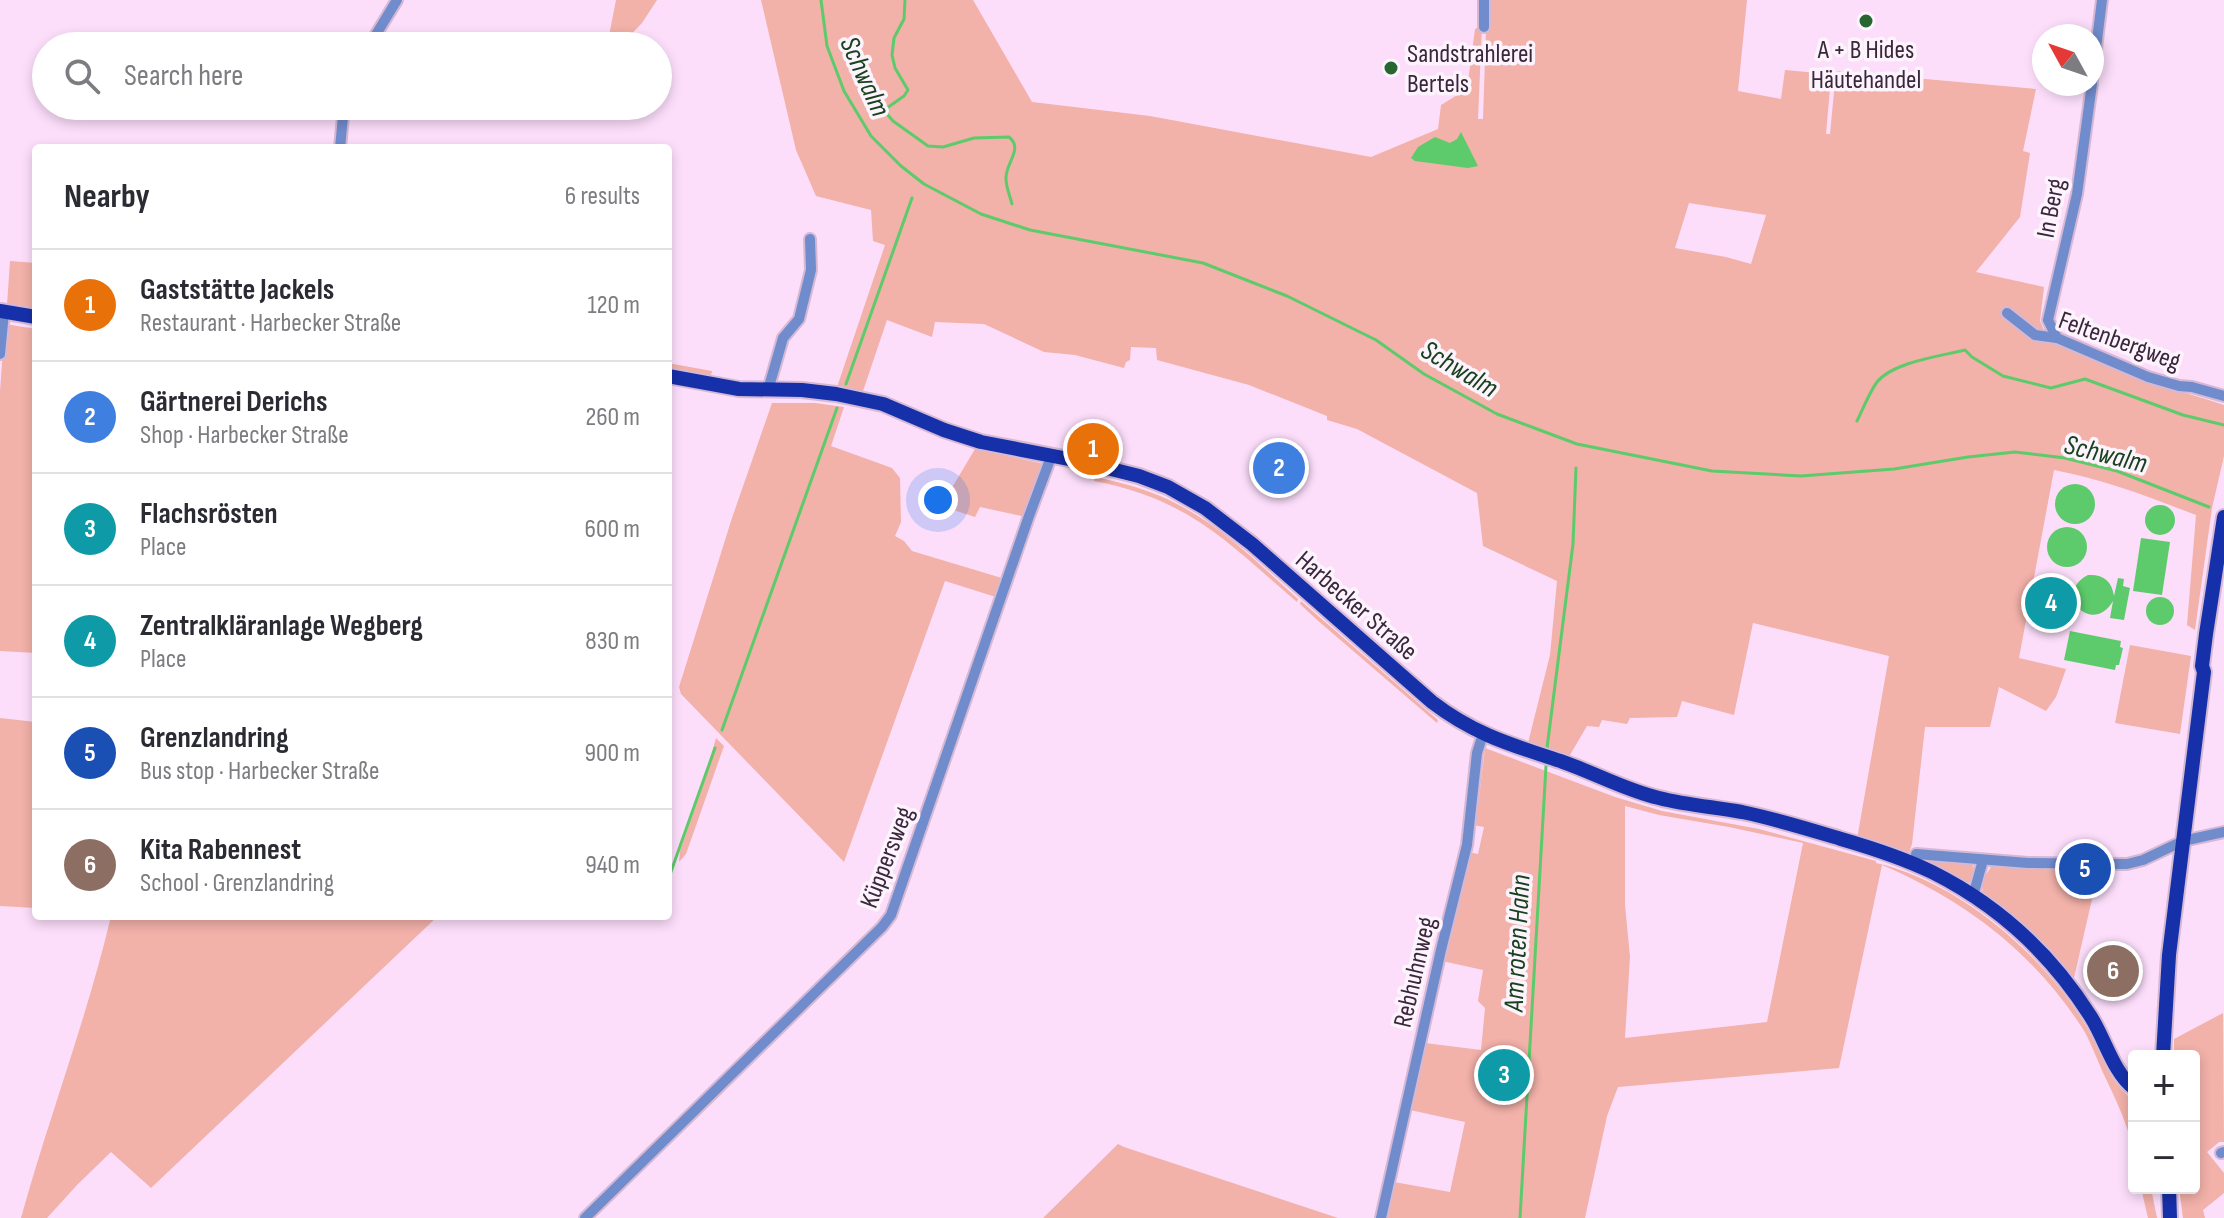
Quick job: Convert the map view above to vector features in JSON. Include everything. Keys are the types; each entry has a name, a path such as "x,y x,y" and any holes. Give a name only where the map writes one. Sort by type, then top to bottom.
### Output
{"main road":[{"path":"2,312 32,316"},
{"name":"Harbecker Straße","path":"672,377 739,389 836,394 883,404 963,436 1139,476 1168,487 1205,508 1252,544 1432,702 1483,734 1658,798 1780,820 1880,851 1933,873 1973,896 2017,929 2051,963 2092,1019 2122,1078 2128,1083"},
{"path":"2163,1050 2166,984 2189,731 2224,517"},
{"path":"2154,1050 2158,978 2179,842"},
{"path":"2114,1060 2128,1071"},
{"path":"2163,1194 2169,1216"},
{"path":"2169,1194 2169,1216"}],"street":[{"path":"378,32 397,0"},
{"path":"1484,0 1484,27"},
{"name":"In Berg","path":"2099,24 2102,0"},
{"name":"In Berg","path":"2057,338 2048,320 2077,194 2090,96"},
{"path":"340,144 343,120"},
{"path":"768,390 783,338 799,319 811,270 810,239"},
{"path":"0,354 2,312"},
{"name":"Feltenbergweg","path":"2007,313 2035,335 2057,338 2148,377 2224,396"},
{"name":"Küppersweg","path":"585,1218 891,915 1051,457"},
{"name":"Rebhuhnweg","path":"1381,1218 1467,845 1477,753 1483,734"},
{"path":"1916,854 2062,864 2127,864 2143,860 2179,842 2224,832"},
{"path":"1973,896 1983,860"}],"shaded area":[{"path":"616,0 657,0 633,32 610,32"},
{"path":"761,0 973,0 1032,102 1150,116 1371,157 1438,129 1441,105 1467,89 1475,29 1482,25 1478,119 1483,119 1487,0 1747,0 1738,91 1781,99 1785,70 1828,74 1831,77 1826,134 1830,134 1836,71 2032,89 2035,96 2023,151 2030,153 2020,217 1976,272 2044,287 2040,321 2048,339 2134,378 2224,405 2224,456 2212,508 2195,630 2187,625 2196,515 2108,483 2054,470 2019,658 2066,669 2056,697 2046,711 1999,687 1990,727 1925,727 1908,856 1971,864 1976,870 1975,876 1963,884 1857,839 1889,656 1753,623 1734,715 1682,701 1677,717 1630,718 1627,724 1602,720 1599,727 1587,726 1567,760 1526,751 1550,655 1557,581 1483,546 1477,493 1357,429 1327,420 1327,416 1249,385 1157,360 1156,348 1131,347 1130,360 1124,368 1075,355 1044,352 984,324 935,322 932,337 887,320 861,397 835,393 885,245 873,241 871,210 816,196 796,150","holes":["1689,203 1766,215 1751,264 1675,248"]},
{"path":"1461,132 1478,166 1468,168 1411,158 1418,147 1435,137 1450,143"},
{"path":"10,261 32,263 32,313 7,305"},
{"path":"5,324 32,328 32,653 0,651 0,391"},
{"path":"672,364 712,371 710,380 672,373"},
{"path":"772,403 844,407 831,446 892,468 900,478 901,522 895,536 912,551 1005,579 999,598 945,581 844,862 681,694 679,687"},
{"path":"975,449 1044,464 1026,517 980,507 975,517 941,506"},
{"path":"1095,477 1147,491 1194,513 1240,547 1298,599 1297,602 1227,542 1182,511 1127,489 1094,481"},
{"path":"2075,484 2089,490 2095,504 2089,518 2075,524 2061,518 2055,504 2061,490"},
{"path":"2160,505 2171,509 2175,520 2171,531 2160,535 2149,531 2145,520 2149,509"},
{"path":"2067,527 2081,533 2087,547 2081,561 2067,567 2053,561 2047,547 2053,533"},
{"path":"2141,538 2170,542 2162,595 2133,591"},
{"path":"2088,575 2106,580 2114,596 2118,578 2124,579 2123,586 2130,588 2124,620 2110,618 2113,601 2095,615 2079,608 2074,592 2078,583"},
{"path":"2160,597 2170,601 2174,611 2170,621 2160,625 2150,621 2146,611 2150,601"},
{"path":"1301,601 1438,720 1437,723 1316,619 1300,604"},
{"path":"2070,631 2121,641 2120,647 2123,648 2119,665 2115,670 2064,660"},
{"path":"2130,645 2191,656 2180,734 2115,723"},
{"path":"0,718 32,722 32,908 0,906"},
{"path":"716,738 724,746 686,854 679,862 680,851"},
{"path":"1485,748 1615,797 1662,811 1759,829 1876,861 1938,886 1997,926 2025,950 2070,1003 2112,1076 2128,1096 2128,1131 2086,1035 2042,976 2020,953 1969,912 1913,879 1882,865 1839,1068 1618,1087 1607,1116 1585,1218 1384,1218 1394,1182 1450,1192 1465,1122 1410,1110 1425,1043 1481,1050 1485,1008 1478,1001 1483,970 1442,961 1468,852 1478,854 1484,827 1473,825","holes":["1625,806 1803,843 1767,1022 1625,1038 1630,957 1625,905"]},
{"path":"1991,867 2098,873 2073,982 1982,897 1983,879"},
{"path":"110,920 434,920 151,1188 111,1152 47,1218 21,1218 91,992"},
{"path":"2223,1013 2224,1142 2219,1142 2207,1152 2224,1173 2224,1193 2203,1210 2205,1218 2183,1218 2180,1194 2200,1194 2200,1050 2174,1050 2174,1039"},
{"path":"1118,1144 1124,1147 1338,1218 1043,1218"},
{"path":"2142,1194 2152,1194 2157,1218 2148,1218"}],"waterway":[{"name":"Schwalm","path":"821,0 827,46 844,91 871,136 924,184 981,214 1030,230 1203,263 1287,296 1376,340 1424,374 1497,414 1577,444 1712,471 1801,476 1894,469 2015,452 2065,458 2117,471 2209,507"},
{"path":"905,0 904,19 894,38 892,55 895,68 908,90 887,108 887,114 928,146 943,147 974,138 1009,137 1015,146 1006,173 1012,204"},
{"path":"846,384 912,198"},
{"path":"1857,421 1874,386 1884,375 1918,361 1965,350 2003,376 2051,388 2085,379 2183,415 2224,425"},
{"path":"722,730 837,408"},
{"name":"Am roten Hahn","path":"1547,748 1573,544 1576,468"},
{"path":"672,869 715,748"},
{"name":"Am roten Hahn","path":"1520,1218 1546,766"}],"place":[{"name":"A + B Hides Häutehandel","path":"1866,21"},
{"name":"Sandstrahlerei Bertels","path":"1391,68"},
{"name":"Gaststätte Jackels","path":"1093,449"},
{"name":"Gärtnerei Derichs","path":"1279,468"},
{"name":"Zentralkläranlage Wegberg","path":"2051,603"},
{"name":"Grenzlandring","path":"2085,869"},
{"name":"Kita Rabennest","path":"2113,971"},
{"name":"Flachsrösten","path":"1504,1075"}]}
